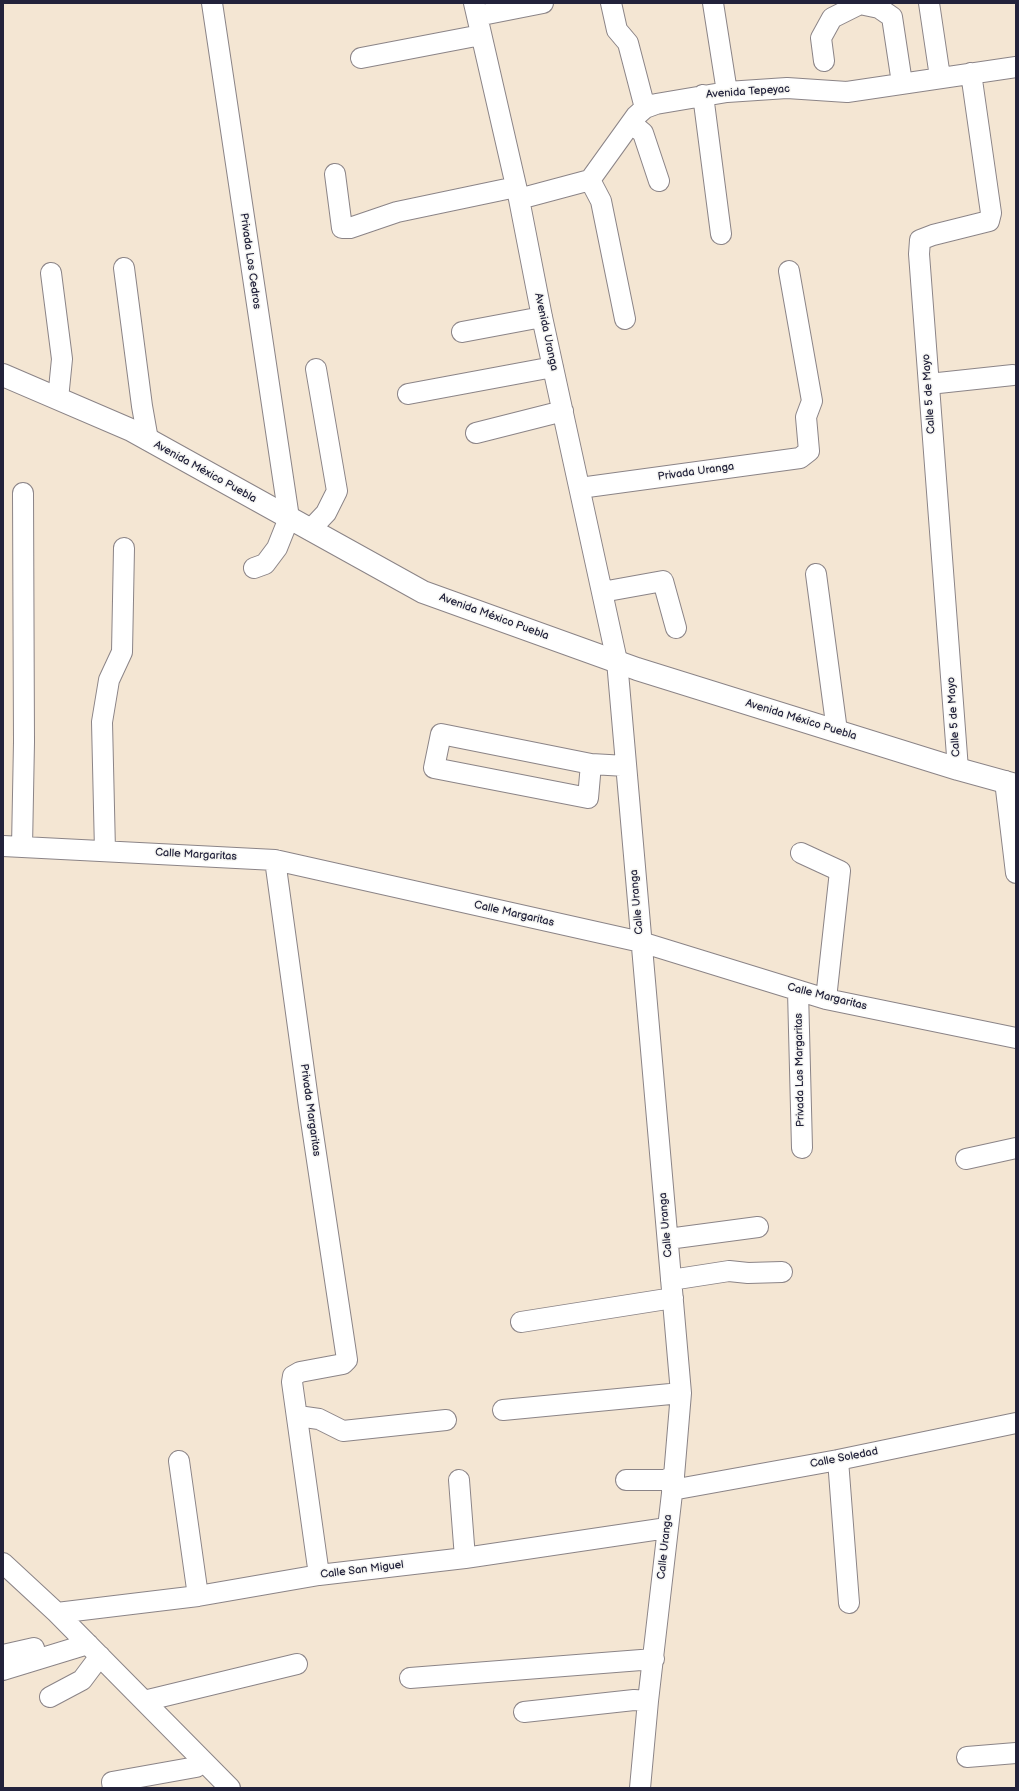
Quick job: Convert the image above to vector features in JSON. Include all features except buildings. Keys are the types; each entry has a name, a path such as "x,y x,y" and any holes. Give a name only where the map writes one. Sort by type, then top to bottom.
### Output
{"main road":[{"name":"Avenida México Puebla","path":"3,375 131,430 423,592 617,661 958,769 1011,783"}],"street":[{"name":"Privada Los Cedros","path":"212,3 288,518"},
{"path":"475,10 543,3"},
{"path":"335,174 342,228 350,228 397,212 590,180 631,123 645,108 628,43 617,30 611,3"},
{"path":"713,3 727,92"},
{"path":"929,3 940,77"},
{"path":"824,61 821,38 832,18 860,4 879,8 892,17 902,83"},
{"name":"Avenida Uranga","path":"475,10 517,193 542,317 617,661"},
{"path":"361,58 481,35"},
{"name":"Avenida Tepeyac","path":"645,108 668,101 727,92 787,88 847,92 940,77 1016,67"},
{"name":"Calle 5 de Mayo","path":"958,769 918,254 920,240 933,235 989,221 992,212 971,73"},
{"path":"703,95 721,234"},
{"path":"631,123 643,133 658,181"},
{"path":"590,180 600,201 625,319"},
{"path":"124,268 142,406 148,440"},
{"name":"Privada Uranga","path":"580,488 800,458 809,451 806,417 812,401 789,271"},
{"path":"51,273 62,359 58,399"},
{"path":"462,332 542,317"},
{"path":"408,394 553,367"},
{"path":"310,530 326,513 337,491 316,369"},
{"path":"928,384 1013,375"},
{"path":"476,433 563,411"},
{"path":"13,846 24,742 23,493"},
{"path":"254,568 265,564 278,548 288,518"},
{"path":"105,851 102,722 109,680 122,652 124,548"},
{"path":"816,574 837,731"},
{"path":"602,592 663,581 676,628"},
{"name":"Calle Uranga","path":"617,661 681,1393 673,1483 648,1701 640,1788"},
{"path":"590,764 588,798 434,768 441,734 590,764 626,766"},
{"path":"1011,783 1016,873"},
{"name":"Calle Margaritas","path":"13,846 275,860 641,942 826,999 1016,1038"},
{"path":"802,853 840,871 826,999"},
{"name":"Privada Margaritas","path":"275,860 309,1107 347,1360 343,1364 300,1372 293,1376 292,1382 298,1416"},
{"name":"Privada Las Margaritas","path":"798,991 802,1148"},
{"path":"966,1160 1016,1148"},
{"path":"668,1239 758,1227"},
{"path":"522,1322 672,1289 729,1271 748,1273 782,1272"},
{"path":"503,1410 681,1393"},
{"path":"319,1575 298,1416 319,1419 343,1432 446,1420"},
{"name":"Calle Soledad","path":"626,1480 665,1480 673,1483 838,1460 1016,1423"},
{"path":"838,1460 849,1603"},
{"path":"179,1461 198,1596"},
{"path":"459,1480 465,1558"},
{"name":"Calle San Miguel","path":"57,1613 198,1596 319,1575 465,1558 667,1528"},
{"path":"3,1562 57,1613 230,1788"},
{"path":"3,1655 89,1645"},
{"path":"3,1670 89,1645"},
{"path":"50,1697 82,1680 89,1645"},
{"path":"410,1678 654,1659"},
{"path":"144,1701 297,1664"},
{"path":"524,1712 634,1700 648,1701"},
{"path":"967,1757 1016,1753"},
{"path":"113,1788 112,1782 196,1767 203,1762"}]}
